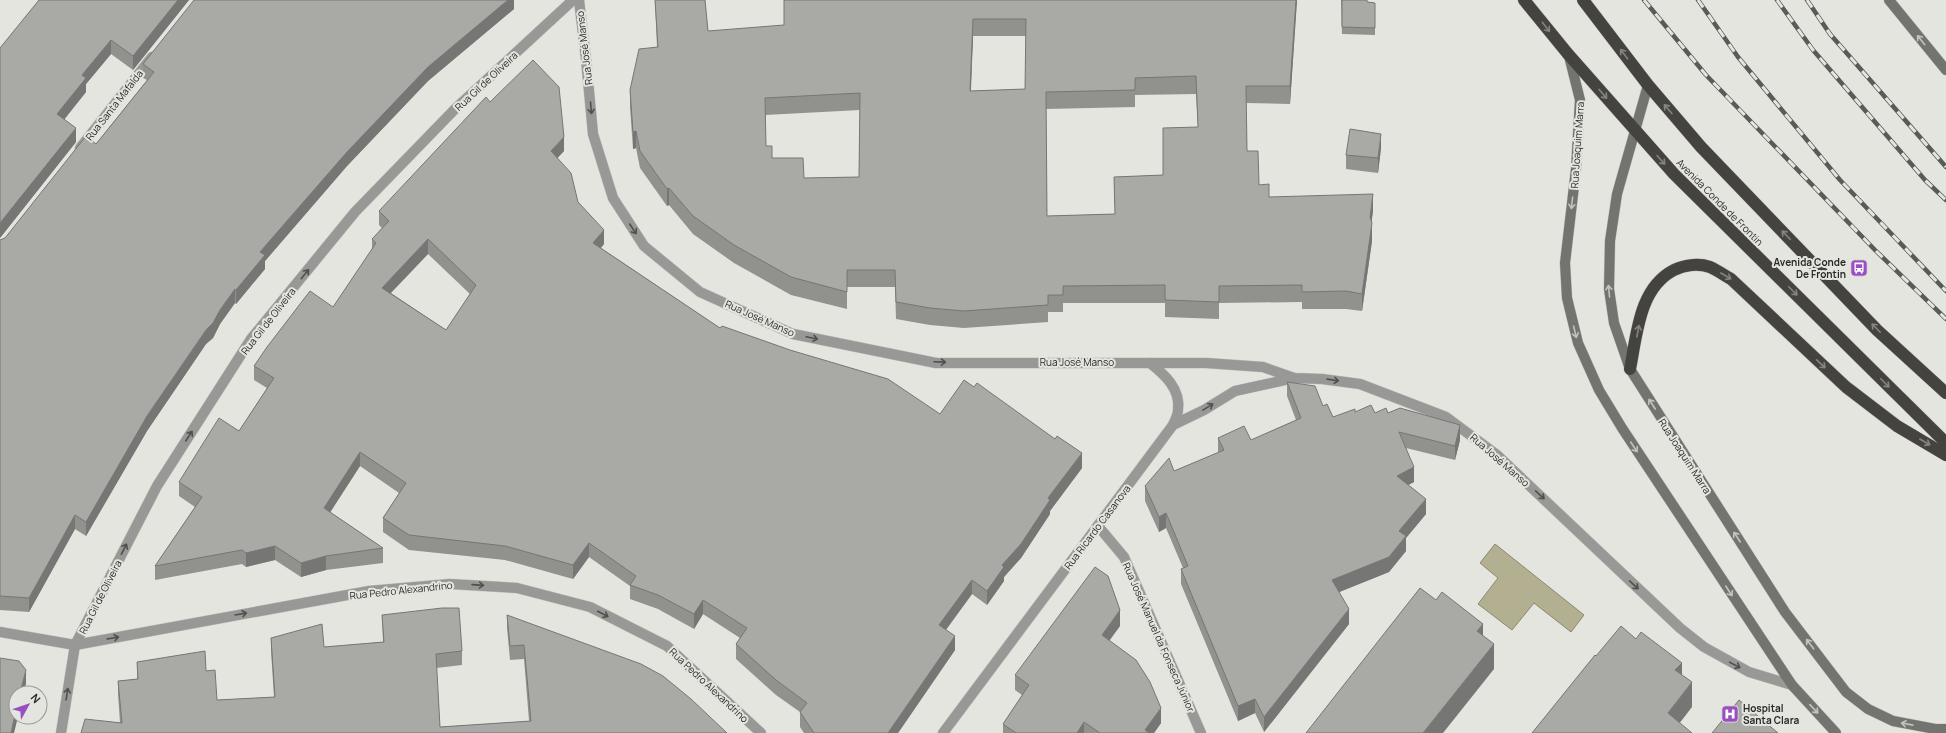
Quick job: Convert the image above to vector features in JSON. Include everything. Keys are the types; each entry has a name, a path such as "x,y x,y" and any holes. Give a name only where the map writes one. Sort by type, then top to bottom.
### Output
{"highway":[{"name":"Avenida Conde de Frontin","path":"1524,0 1568,54 1674,174 1946,443"},
{"path":"1583,0 1648,85 1701,147 1857,309 1946,393"},
{"path":"1630,369 1640,317 1647,295 1664,275 1684,265 1709,266 1731,279 1846,387 1897,426 1946,454"}],"street":[{"name":"Rua Gil de Oliveira","path":"61,733 75,645 156,486 252,339 355,212 455,109 573,0"},
{"name":"Rua José Manso","path":"579,0 593,134 614,198 644,246 700,292 793,334 936,363 1206,363 1262,367 1294,378 1322,379 1360,384 1446,418 1497,455 1680,628 1704,647 1749,672 1792,685"},
{"path":"1889,0 1946,70"},
{"name":"Rua Santa Mafalda","path":"74,155 158,50"},
{"name":"Rua Joaquim Marra","path":"1568,54 1580,100 1576,169 1565,263 1567,298 1578,343 1599,390 1622,428 1792,685 1836,733"},
{"name":"Rua Joaquim Marra","path":"1648,85 1617,194 1610,241 1609,289 1614,323 1630,369 1785,612 1846,692 1868,709 1893,721 1935,729 1946,729"},
{"path":"1150,362 1169,380 1176,392 1178,410 1173,425"},
{"name":"Rua Ricardo Casanova","path":"943,733 1173,425 1204,410 1235,391 1294,378"},
{"name":"Rua José Manuel da Fonseca Júnior","path":"1098,526 1124,557 1201,733"},
{"name":"Rua Pedro Alexandrino","path":"0,632 75,645 369,591 450,584 517,588 590,607 667,646 761,733"}],"shaded area":[{"path":"1495,544 1584,615 1571,632 1534,603 1512,630 1478,604 1498,578 1480,563"}],"building":[{"path":"39,0 178,0 133,56 111,40 82,75 86,78 57,114 76,128 0,223 0,48"},
{"path":"194,0 508,0 428,67 347,152 260,252 265,255 236,290 235,289 213,323 206,330 147,416 86,522 75,515 29,598 0,596 0,240 5,238 86,136 96,144 154,72 143,64"},
{"path":"655,0 705,0 708,31 784,25 784,0 1296,0 1290,86 1246,86 1247,151 1258,151 1259,185 1269,184 1269,197 1373,194 1370,217 1372,223 1362,294 1346,291 1302,292 1302,285 1219,286 1219,302 1165,300 1165,285 1063,286 1063,295 1048,295 1048,305 964,311 930,308 896,302 895,270 847,270 847,292 791,277 734,245 693,216 669,188 667,189 640,151 636,131 633,132 630,90 639,49 658,47","holes":["973,19 1026,19 1025,89 970,91","1196,76 1198,127 1163,128 1163,175 1114,177 1115,214 1047,216 1046,92 1135,90 1135,78","860,93 859,177 804,178 803,158 772,158 772,146 766,146 765,98"]},
{"path":"1342,0 1367,0 1367,2 1375,3 1375,28 1342,27"},
{"path":"533,60 559,87 564,137 551,151 571,173 578,202 604,230 593,243 720,328 722,326 790,350 888,379 940,414 964,380 974,387 977,383 1055,439 1057,436 1082,453 1048,498 1050,500 1021,544 1002,565 1004,567 987,591 972,580 939,625 955,636 888,733 814,733 800,712 807,703 776,680 736,644 747,628 703,600 694,614 658,595 630,585 636,576 589,543 573,565 505,546 409,535 383,518 406,483 360,452 324,508 383,548 326,556 301,563 275,546 246,553 242,550 155,566 202,497 179,482 219,418 239,431 274,378 254,366 267,347 310,291 333,307 376,243 372,239 389,221 379,211 486,97 490,102","holes":["428,239 476,285 446,330 382,288"]},
{"path":"1350,129 1381,134 1378,158 1346,155"},
{"path":"1287,382 1315,386 1323,406 1327,404 1333,417 1355,409 1355,412 1371,405 1375,413 1386,408 1388,413 1400,408 1460,425 1455,446 1399,432 1414,467 1397,476 1426,499 1399,531 1406,536 1389,557 1332,580 1349,609 1264,717 1255,699 1238,706 1181,569 1188,566 1166,513 1159,517 1145,486 1169,458 1174,471 1224,450 1218,438 1244,426 1251,440 1301,418"},
{"path":"1095,567 1108,576 1120,610 1102,635 1136,660 1150,682 1161,708 1145,730 1149,733 1100,733 1084,722 1077,733 1016,733 1003,724 1029,685 1015,675"},
{"path":"1420,588 1436,600 1442,592 1483,624 1477,631 1494,644 1423,733 1306,733"},
{"path":"442,608 459,608 462,651 436,654 440,727 531,721 524,645 510,646 507,615 641,664 663,676 691,699 727,733 81,733 85,719 122,723 118,681 138,679 137,662 205,651 206,671 215,670 217,700 275,697 271,638 322,624 324,647 384,642 382,615"},
{"path":"1621,626 1636,639 1641,632 1682,663 1675,670 1692,682 1668,713 1692,733 1532,733 1595,655 1596,656"},
{"path":"0,658 19,661 26,670 22,685 8,685 8,725 13,725 11,733 0,733"},
{"name":"Hospital Santa Clara","path":"1739,700 1778,733 1712,733"}],"railway":[{"path":"1644,0 1706,75 1875,250 1946,319"},
{"path":"1698,0 1738,57 1840,180 1946,291"},
{"path":"1777,0 1813,50 1925,180 1946,200"},
{"path":"1807,0 1830,34 1946,167"}],"place":[{"name":"Avenida Conde De Frontin","path":"1859,268"},
{"name":"Hospital Santa Clara","path":"1730,714"}]}
